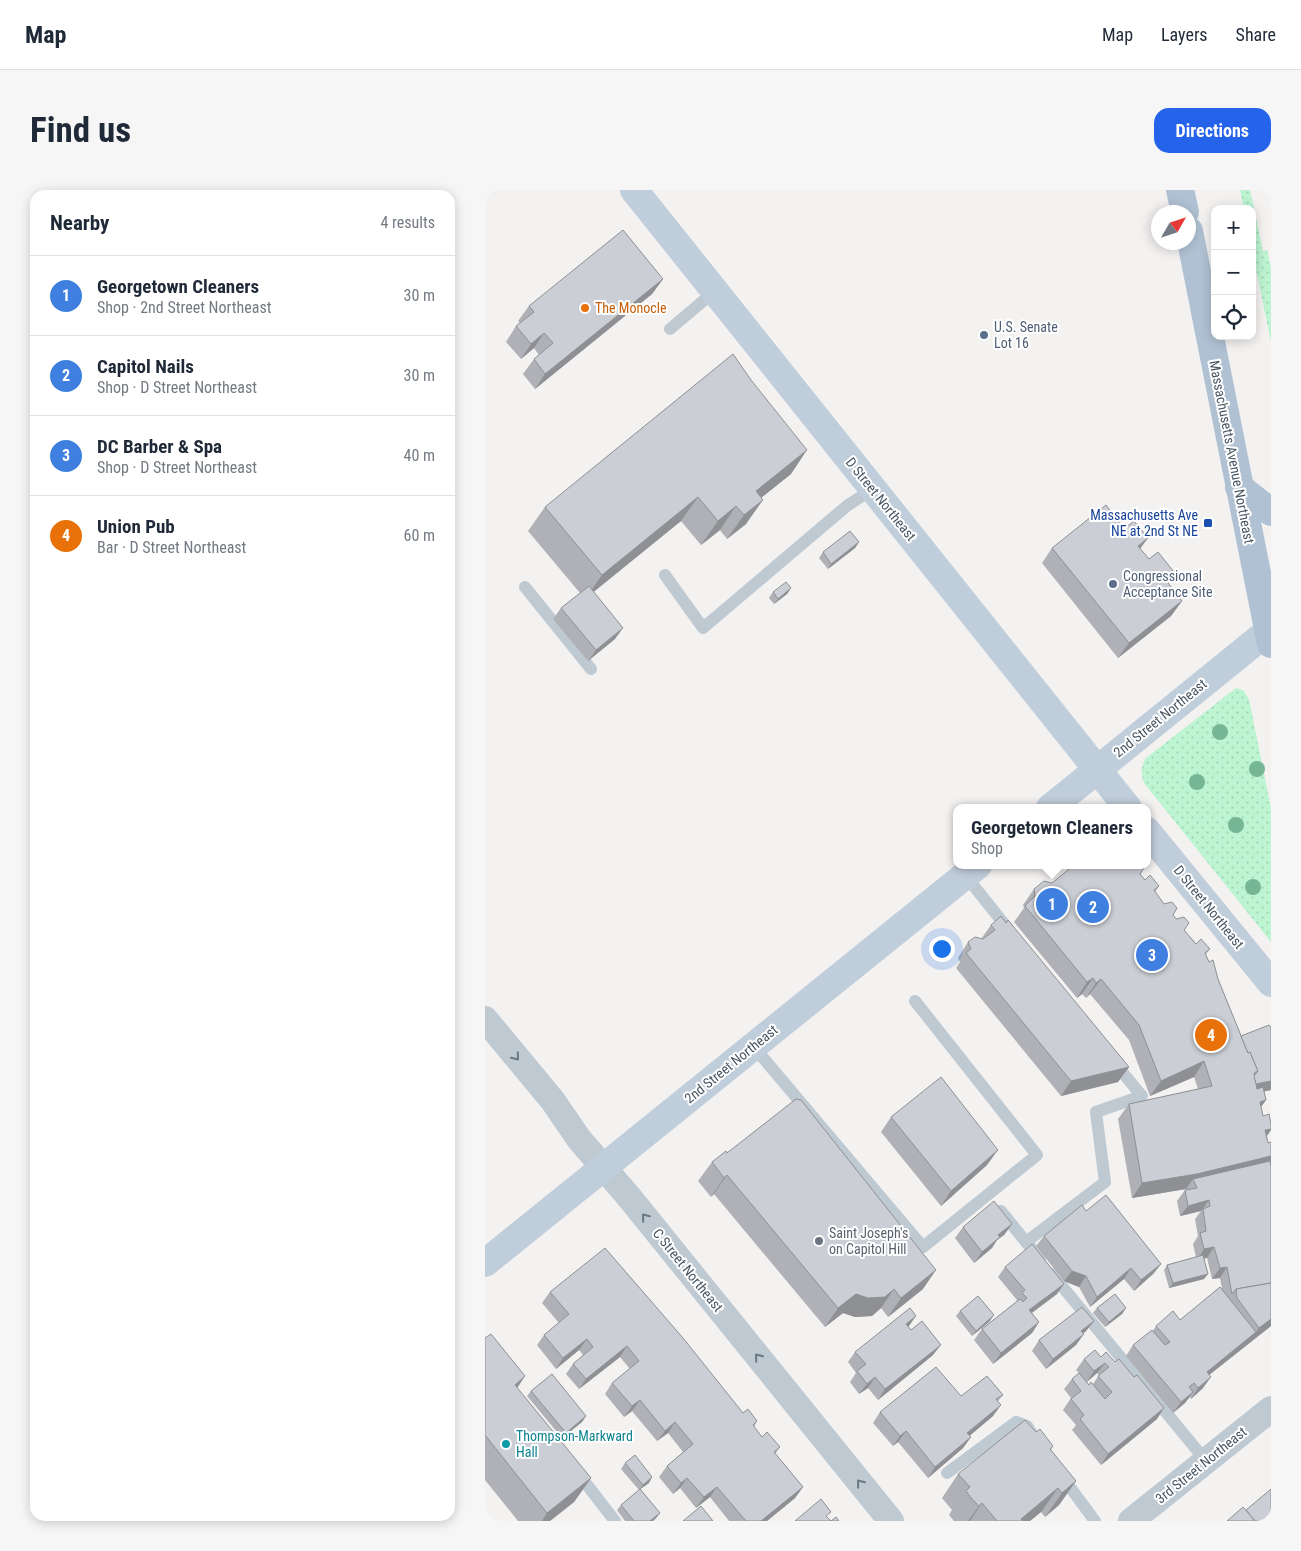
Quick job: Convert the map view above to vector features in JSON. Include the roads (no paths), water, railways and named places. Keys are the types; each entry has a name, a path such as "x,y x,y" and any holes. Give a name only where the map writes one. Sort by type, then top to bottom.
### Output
{"main road":[{"path":"1181,190 1184,205"},
{"name":"Massachusetts Avenue Northeast","path":"1193,250 1270,635"},
{"path":"1239,487 1271,512"}],"street":[{"name":"D Street Northeast","path":"634,190 1075,739 1096,770 1125,804"},
{"name":"2nd Street Northeast","path":"1054,804 1270,635"},
{"name":"D Street Northeast","path":"1151,837 1271,983"},
{"name":"2nd Street Northeast","path":"485,1264 602,1167 972,870"},
{"name":"C Street Northeast","path":"485,1019 553,1101 602,1167 891,1521"},
{"name":"3rd Street Northeast","path":"1131,1521 1271,1409"}],"lane":[{"path":"669,329 715,291"},
{"path":"665,575 703,628 848,505 873,489"},
{"path":"525,587 591,669"},
{"path":"972,870 1019,942"},
{"path":"753,1046 923,1247 1037,1154 915,1001"},
{"path":"1027,1242 1105,1182 1096,1112 1142,1096 1105,1050"},
{"path":"988,1195 1206,1461"},
{"path":"947,1473 1016,1422 1027,1426 1038,1442"},
{"path":"566,1458 615,1521"},
{"path":"1054,1465 1095,1521"}],"place":[{"name":"The Monocle","path":"585,308"},
{"name":"U.S. Senate Lot 16","path":"984,335"},
{"name":"Massachusetts Ave NE at 2nd St NE","path":"1208,523"},
{"name":"Congressional Acceptance Site","path":"1113,584"},
{"name":"Georgetown Cleaners","path":"1052,904"},
{"name":"Capitol Nails","path":"1093,907"},
{"name":"DC Barber & Spa","path":"1152,955"},
{"name":"Union Pub","path":"1211,1035"},
{"name":"Saint Joseph's on Capitol Hill","path":"819,1241"},
{"name":"Thompson-Markward Hall","path":"506,1444"}]}
